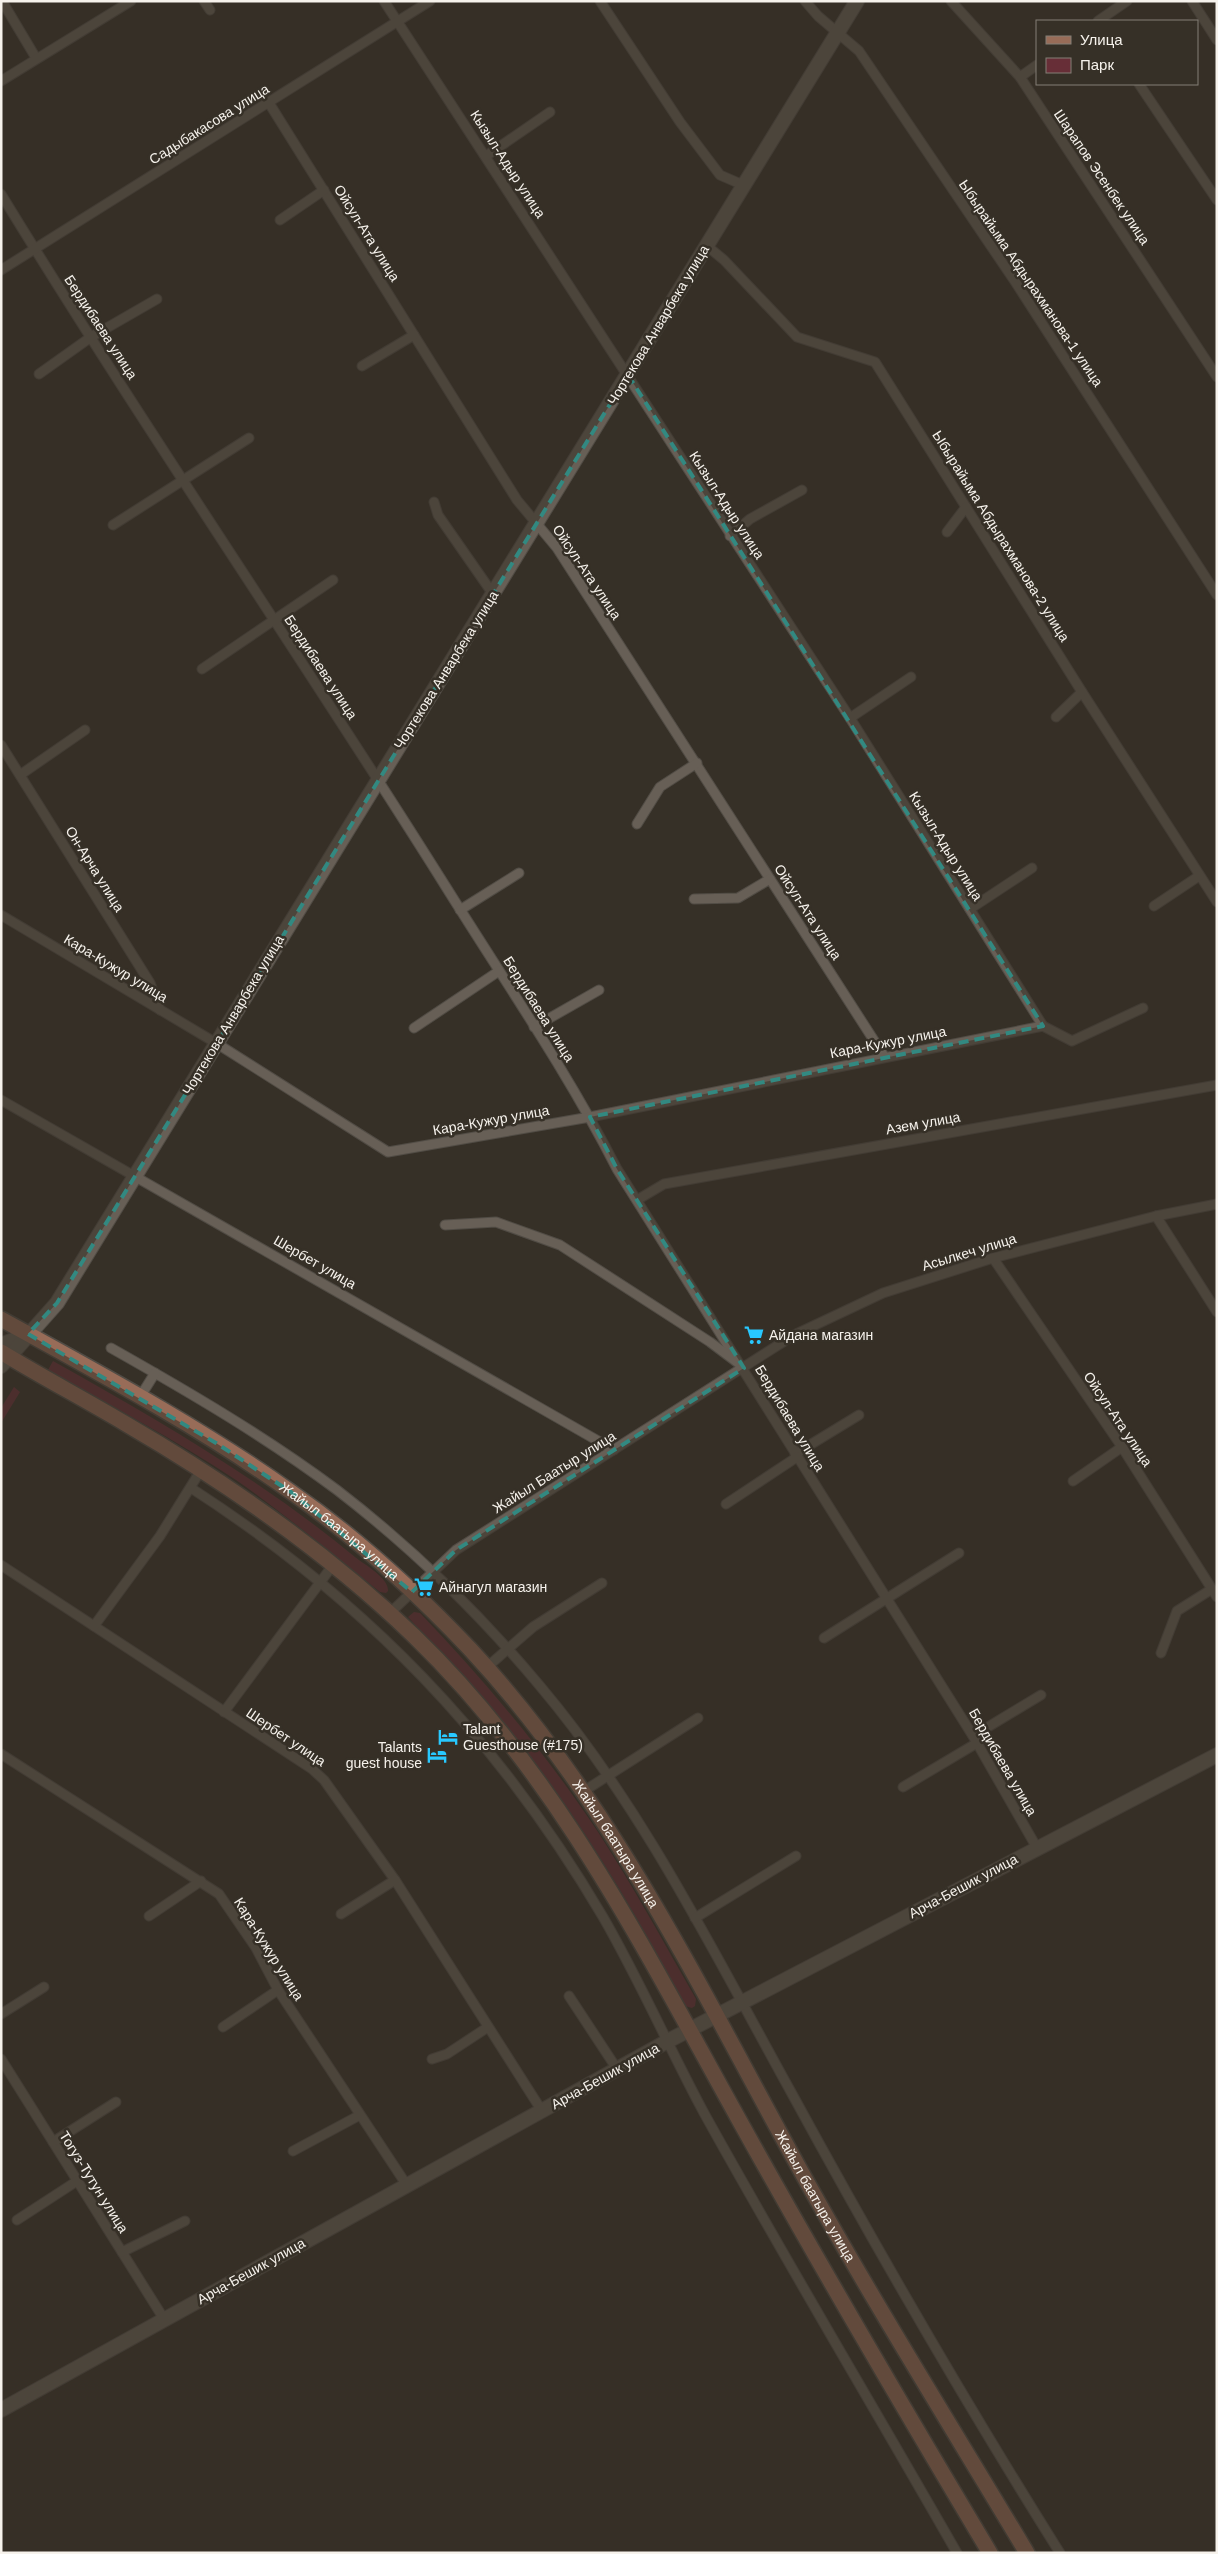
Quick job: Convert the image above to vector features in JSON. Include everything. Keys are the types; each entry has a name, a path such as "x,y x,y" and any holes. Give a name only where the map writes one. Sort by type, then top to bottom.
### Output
{"main road":[{"name":"Жайыл баатыра улица","path":"1,1319 140,1397 216,1443 291,1492 353,1539 412,1592 486,1668 549,1742 584,1791 641,1880 795,2161 874,2298 1027,2553"},
{"name":"Жайыл баатыра улица","path":"3,1355 201,1470 268,1514 333,1565 390,1614 416,1638 488,1716 559,1808 614,1895 852,2321 990,2553"}],"street":[{"path":"2,1 36,58"},
{"path":"1,81 131,1"},
{"path":"204,1 210,10"},
{"name":"Кызыл-Адыр улица","path":"384,1 850,718 1043,1026"},
{"name":"Садыбакасова улица","path":"1,270 430,1"},
{"path":"600,1 680,122 720,175 743,185"},
{"name":"Ыбырайыма Абдырахманова-1 улица","path":"805,1 858,51 1016,283 1217,595"},
{"name":"Чортекова Анварбека улица","path":"3,1355 28,1334 57,1304 378,779 537,524 743,185 858,1"},
{"name":"Шарапов Эсенбек улица","path":"952,1 1020,77 1217,377"},
{"path":"1099,20 1127,1"},
{"path":"1192,1 1217,40"},
{"path":"1020,77 1036,66"},
{"path":"1140,85 1217,200"},
{"name":"Ойсул-Ата улица","path":"269,103 517,500 557,548 884,1056"},
{"path":"486,156 550,112"},
{"path":"280,220 324,190"},
{"name":"Бердибаева улица","path":"1,194 274,621 378,779 534,1027 590,1117 617,1169 744,1368 796,1456 975,1740 1037,1848"},
{"name":"Ыбырайыма Абдырахманова-2 улица","path":"706,246 724,260 796,337 875,362 1082,692 1217,902"},
{"path":"39,374 91,337 157,299"},
{"path":"362,366 414,335"},
{"path":"113,525 249,438"},
{"path":"730,536 750,519 802,490"},
{"path":"434,502 438,515 493,594"},
{"path":"947,532 966,507"},
{"path":"202,669 333,580"},
{"path":"850,718 911,677"},
{"path":"1056,717 1082,692"},
{"path":"20,775 85,730"},
{"name":"Он-Арча улица","path":"1,744 150,983 160,1010"},
{"path":"637,824 660,787 697,763"},
{"path":"970,909 1032,868"},
{"path":"460,910 519,873"},
{"path":"1154,906 1199,876"},
{"path":"694,899 738,898 770,879"},
{"name":"Кара-Кужур улица","path":"1,915 216,1043 388,1152 590,1117 884,1056 1043,1026"},
{"path":"414,1028 498,971"},
{"path":"534,1027 598,990"},
{"path":"1043,1026 1072,1041 1143,1008"},
{"name":"Азем улица","path":"637,1200 664,1184 1217,1084"},
{"name":"Шербет улица","path":"1,1100 136,1175 614,1450"},
{"name":"Асылкеч улица","path":"744,1368 794,1335 883,1293 993,1258 1156,1216 1217,1204"},
{"path":"1156,1216 1217,1312"},
{"path":"445,1225 496,1222 560,1245 710,1342 744,1368"},
{"name":"Ойсул-Ата улица","path":"993,1258 1122,1447 1217,1597"},
{"path":"112,1348 238,1423 314,1474 367,1514 432,1572 507,1648 540,1686 607,1774 652,1844 695,1918 885,2265 1060,2553"},
{"name":"Жайыл Баатыр улица","path":"390,1614 456,1550 744,1368"},
{"path":"140,1397 155,1373"},
{"path":"726,1504 859,1416"},
{"path":"1073,1481 1122,1447"},
{"path":"94,1626 160,1536 201,1470"},
{"path":"191,1488 254,1530 320,1581 412,1664 463,1720 518,1789 551,1835 602,1916 704,2113 957,2553"},
{"path":"824,1638 959,1553"},
{"name":"Шербет улица","path":"1,1565 312,1769 324,1780 395,1880 542,2111"},
{"path":"224,1712 333,1565"},
{"path":"486,1668 533,1627 602,1583"},
{"path":"1161,1653 1177,1611 1212,1589"},
{"path":"903,1788 1041,1695"},
{"path":"584,1791 607,1774 698,1718"},
{"name":"Кара-Кужур улица","path":"1,1754 219,1894 256,1948 278,1990 406,2184"},
{"name":"Арча-Бешик улица","path":"1,2410 406,2184 666,2042 1217,1755"},
{"path":"695,1918 796,1856"},
{"path":"341,1914 395,1880"},
{"path":"149,1916 201,1881"},
{"path":"1,2014 44,1987"},
{"path":"223,2027 278,1990"},
{"path":"569,1996 617,2069"},
{"path":"432,2059 447,2054 488,2027"},
{"name":"Тогуз-Тутун улица","path":"1,2059 164,2319"},
{"path":"53,2142 116,2102"},
{"path":"293,2151 360,2115"},
{"path":"17,2220 77,2181"},
{"path":"122,2252 185,2221"}],"highlighted area":[{"path":"628,375 1043,1026 590,1117 617,1169 744,1368 456,1550 412,1592 291,1492 216,1443 28,1334 57,1303"}],"green space":[{"path":"53,1361 208,1452 283,1502 376,1572 385,1581 388,1591 386,1593 380,1592 255,1493 213,1465 48,1370"},
{"path":"14,1387 20,1392 1,1423 1,1408"},
{"path":"414,1612 420,1613 514,1718 578,1802 611,1852 648,1915 696,1999 695,2006 692,2008 685,2006 622,1893 552,1785 499,1717 408,1617"}],"place":[{"name":"Айдана магазин","path":"754,1335"},
{"name":"Айнагул магазин","path":"424,1587"},
{"name":"Talant Guesthouse (#175)","path":"448,1737"},
{"name":"Talants guest house","path":"437,1755"}]}
